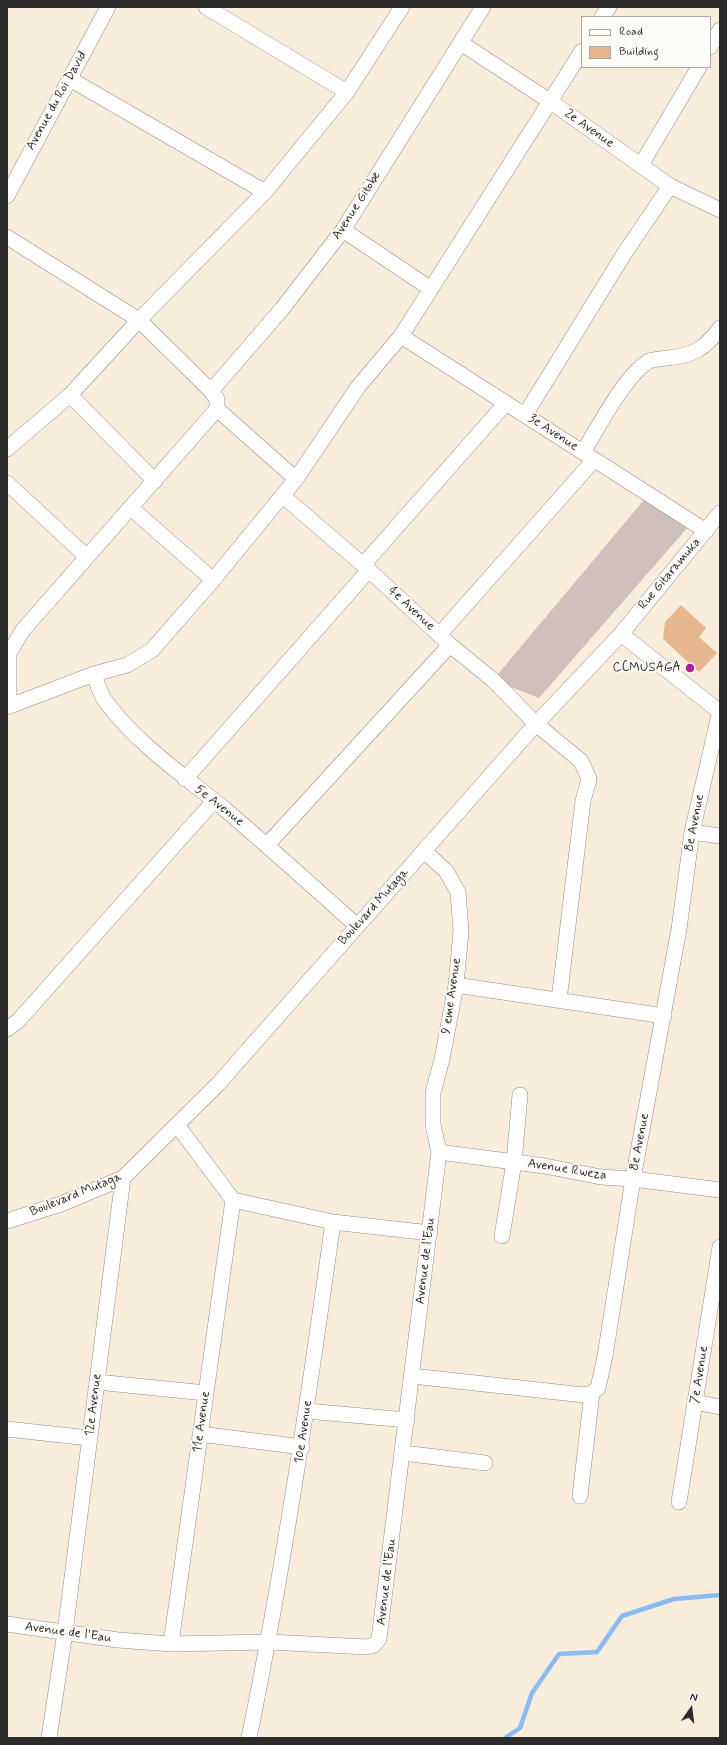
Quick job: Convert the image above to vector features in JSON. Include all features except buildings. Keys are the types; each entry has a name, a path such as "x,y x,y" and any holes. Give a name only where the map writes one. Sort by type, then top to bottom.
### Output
{"street":[{"name":"Avenue du Roi David","path":"7,196 108,7"},
{"path":"206,7 347,92"},
{"path":"7,449 70,395 139,320 265,192 347,92 402,7"},
{"name":"Avenue Gitobe","path":"211,391 282,309 343,230 483,7"},
{"path":"603,16 609,7"},
{"path":"711,46 720,30"},
{"name":"2e Avenue","path":"460,43 551,102 670,186 720,210"},
{"path":"218,409 23,630 8,652 8,706 94,674 127,665 152,650 283,496 358,387 401,336 581,53"},
{"path":"641,165 697,68"},
{"path":"70,79 265,192"},
{"path":"525,415 624,254 670,186"},
{"path":"343,230 431,289"},
{"path":"7,236 139,320 211,391 216,399 218,409 296,479"},
{"path":"268,845 444,640 589,456 634,374 650,360 678,357 699,351 714,337 720,328"},
{"name":"3e Avenue","path":"401,336 706,531"},
{"path":"70,395 155,481"},
{"path":"185,779 506,403"},
{"path":"7,483 87,557"},
{"name":"4e Avenue","path":"283,496 366,567 444,640 493,680 536,724 581,761 589,779 583,801 559,1000"},
{"path":"131,508 213,580"},
{"name":"Rue Gitaramuka","path":"621,634 720,513"},
{"path":"621,634 720,712"},
{"name":"Boulevard Mutaga","path":"7,1222 60,1204 123,1178 218,1084 536,724 621,634"},
{"name":"5e Avenue","path":"94,674 105,701 127,726 185,779 214,800 268,845 357,926"},
{"name":"8e Avenue","path":"592,1393 598,1388 605,1356 633,1179 664,1016 692,832 720,712"},
{"path":"7,1029 18,1021 214,800"},
{"path":"692,832 720,836"},
{"name":"9 eme Avenue","path":"424,851 446,871 458,892 461,931 456,985 442,1059 433,1093 433,1125 439,1152"},
{"path":"456,985 664,1016"},
{"path":"502,1236 514,1162 520,1095"},
{"path":"177,1125 232,1200 334,1222 430,1233"},
{"name":"Avenue Rweza","path":"439,1152 514,1162 601,1177 633,1179 720,1190"},
{"name":"Avenue de l'Eau","path":"7,1624 118,1640 171,1644 269,1642 374,1645 379,1639 439,1152"},
{"name":"12e Avenue","path":"49,1738 65,1632 123,1178"},
{"name":"11e Avenue","path":"171,1644 232,1200"},
{"name":"10e Avenue","path":"249,1738 269,1642 302,1447 334,1222"},
{"name":"7e Avenue","path":"679,1502 720,1247"},
{"path":"412,1376 563,1394 584,1395 592,1393 580,1496"},
{"path":"97,1382 206,1393"},
{"path":"695,1402 720,1407"},
{"path":"307,1410 407,1420"},
{"path":"7,1429 89,1438"},
{"path":"200,1434 302,1447"},
{"path":"403,1452 485,1463"}],"shaded area":[{"path":"648,495 688,527 539,698 493,680"}],"waterway":[{"path":"505,1738 520,1728 532,1693 559,1654 597,1652 622,1616 674,1599 720,1595"}],"place":[{"name":"CCMUSAGA","path":"690,668"}]}
